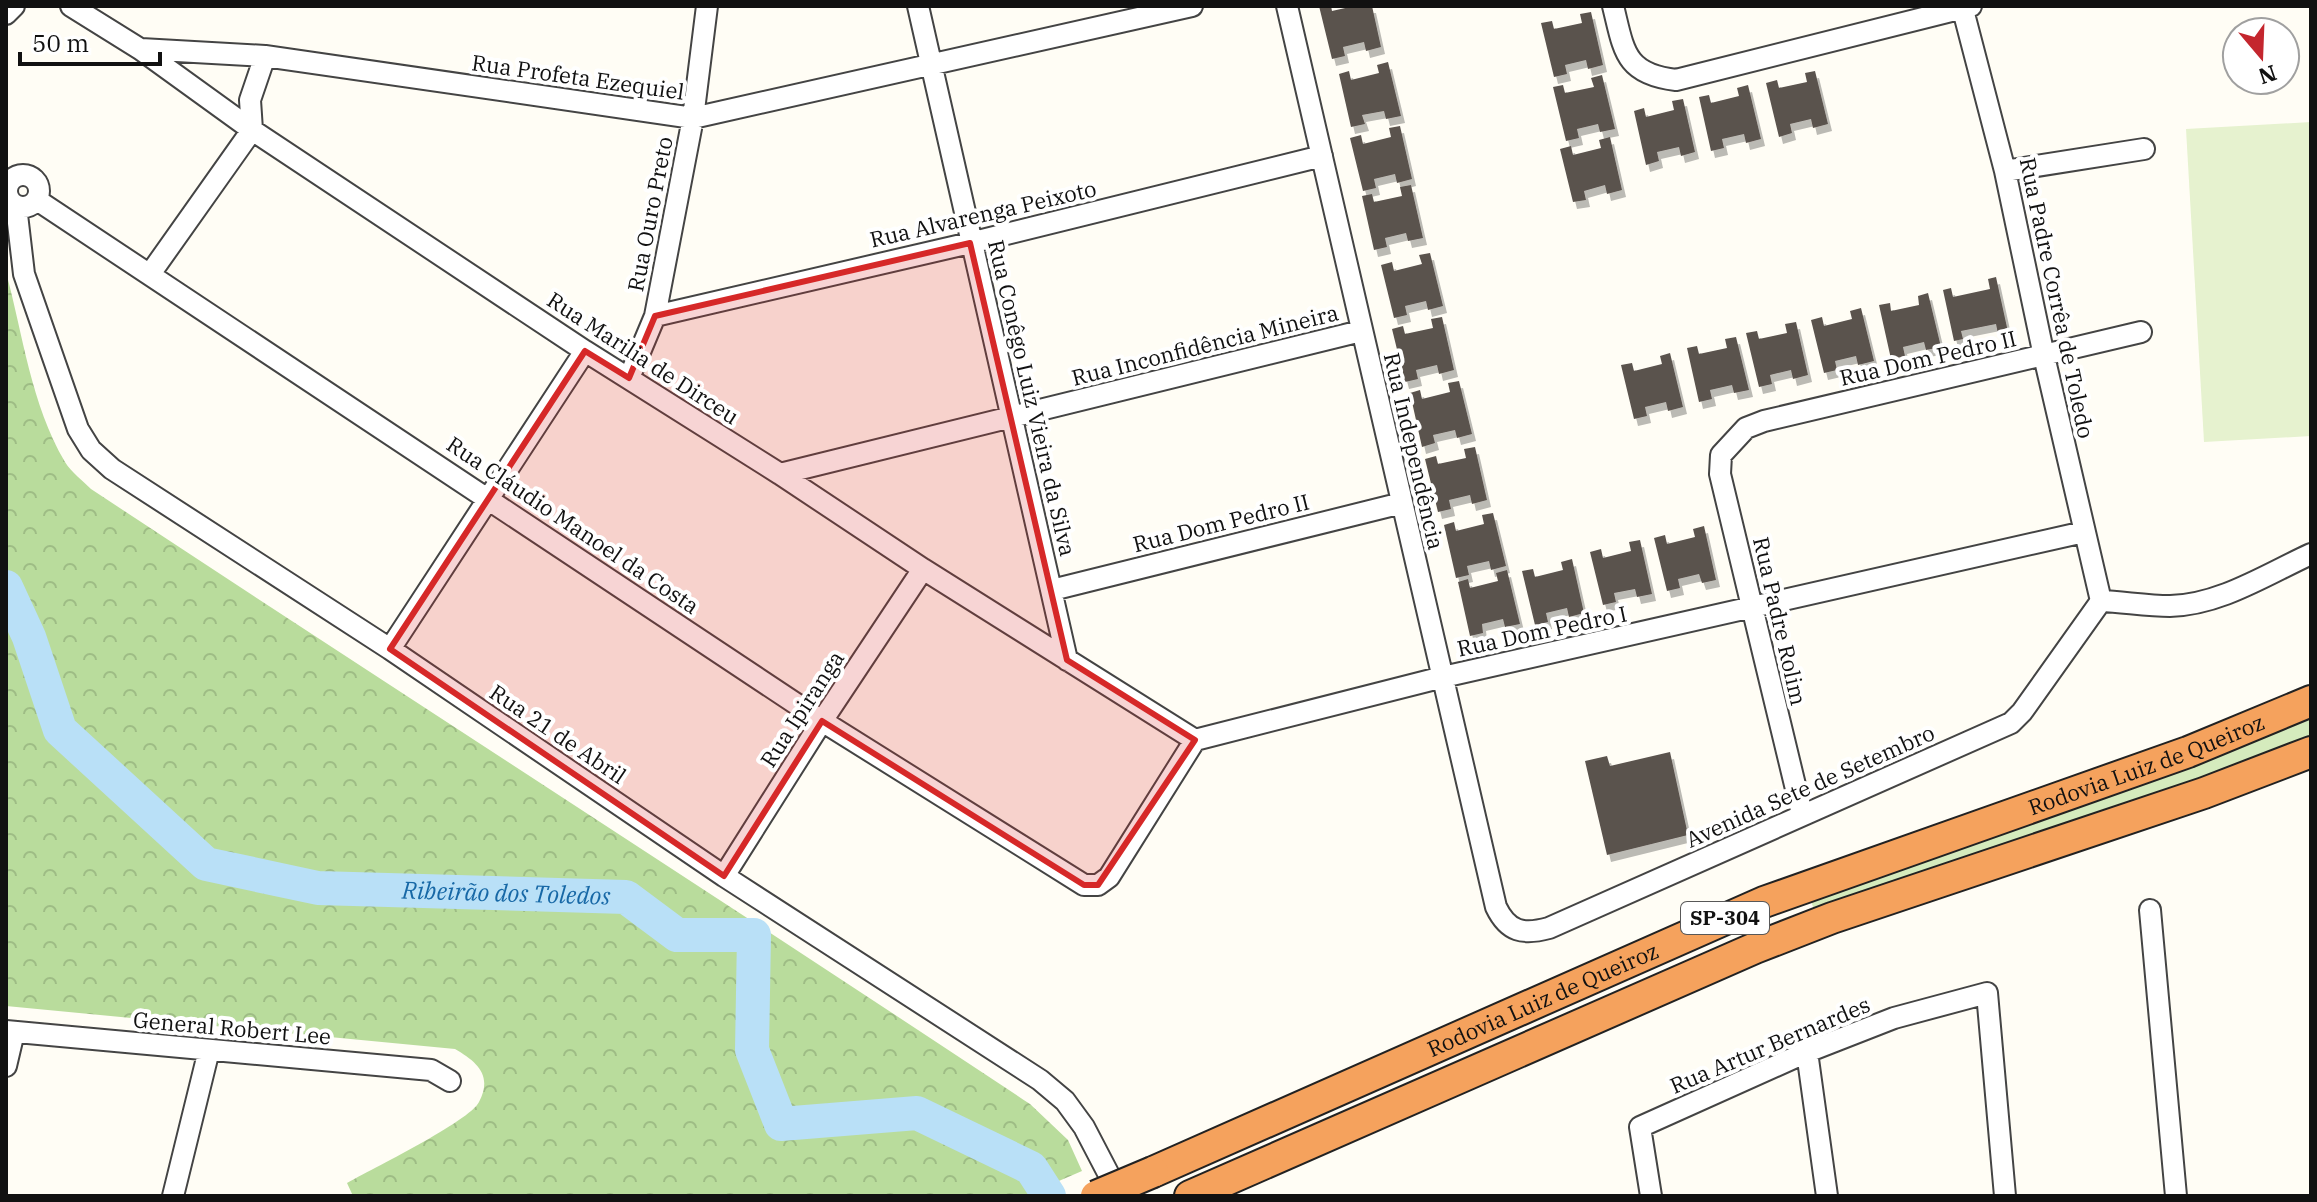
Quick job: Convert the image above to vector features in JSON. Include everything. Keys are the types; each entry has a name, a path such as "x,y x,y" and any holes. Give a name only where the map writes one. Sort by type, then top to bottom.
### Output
{"highway":[{"path":"2188,752 2311,691"},
{"name":"Rodovia Luiz de Queiroz","path":"1096,1196 1764,902 2188,752 2311,701"},
{"name":"Rodovia Luiz de Queiroz","path":"1190,1196 1678,980 1819,923 2204,793 2303,756"}],"street":[{"path":"6,14 14,6"},
{"name":"Rua Marilia de Dirceu","path":"71,6 140,49 252,130 585,351 1195,740"},
{"name":"Rua Ouro Preto","path":"629,378 655,316 693,118 707,6"},
{"name":"Rua Conêgo Luiz Vieira da Silva","path":"918,6 1067,660"},
{"name":"Rua Profeta Ezequiel","path":"140,49 265,56 693,118 1192,6"},
{"name":"Rua Independência","path":"1287,6 1496,907"},
{"path":"1613,6 1625,52 1636,66 1652,77 1676,80 1965,7"},
{"name":"Rua Padre Corrêa de Toledo","path":"1965,7 2101,601"},
{"path":"173,73 184,52"},
{"path":"150,274 252,130 250,100 265,56"},
{"path":"2005,171 2144,149"},
{"name":"Rua Alvarenga Peixoto","path":"655,316 970,243 1322,156"},
{"path":"24,174 33,177 40,192 28,204 7,196 8,181 24,174"},
{"name":"Rua Cláudio Manoel da Costa","path":"28,204 150,274 822,721 1084,885 1098,885 1109,877 1195,740"},
{"name":"Rua 21 de Abril","path":"28,204 24,274 78,429 91,450 112,469 390,649 724,876 1040,1080 1065,1101 1084,1127 1120,1196"},
{"name":"Rua Inconfidência Mineira","path":"780,474 1361,331"},
{"name":"Rua Dom Pedro II","path":"1732,441 1746,428 1764,421 2141,332"},
{"path":"390,649 585,351"},
{"name":"Rua Padre Rolim","path":"1732,441 1721,455 1720,474 1802,814"},
{"name":"Rua Dom Pedro II","path":"1052,590 1402,503"},
{"name":"Rua Dom Pedro I","path":"1195,740 1443,677 2084,532"},
{"path":"2101,601 2171,606 2201,602 2311,554"},
{"name":"Rua Ipiranga","path":"724,876 923,569"},
{"name":"Avenida Sete de Setembro","path":"1496,907 1503,920 1513,928 1525,931 1549,928 2011,723 2101,601"},
{"path":"2150,910 2176,1196"},
{"name":"Rua Artur Bernardes","path":"1651,1196 1640,1127 1807,1052 1894,1018 1987,993 2005,1196"},
{"path":"6,1066 10,1032"},
{"name":"General Robert Lee","path":"10,1032 431,1070 450,1081"},
{"path":"173,1196 209,1050"},
{"path":"1807,1052 1827,1196"}],"highlighted area":[{"path":"970,243 1067,660 1195,740 1098,885 1084,885 822,721 724,876 390,649 585,351 629,378 655,316"}],"green space":[{"path":"2311,122 2311,436 2204,442 2186,129"},
{"path":"6,272 29,369 53,440 65,462 91,489 1030,1104 1068,1140 1082,1171 1024,1196 353,1196 347,1183 439,1133 472,1110 479,1102 484,1084 476,1064 455,1049 6,1006"},
{"path":"2311,719 2311,738 2256,760 1815,912 1809,896 2220,754"}],"building":[{"path":"1319,6 1331,6 1332,11 1372,6 1381,47 1366,51 1364,42 1343,47 1345,56 1332,59"},
{"path":"1591,12 1603,65 1588,69 1586,60 1565,65 1567,74 1554,77 1541,23 1552,21 1554,29 1582,23 1580,14"},
{"path":"1388,62 1401,116 1386,119 1384,111 1362,115 1365,124 1351,127 1339,74 1349,71 1351,80 1379,73 1377,65"},
{"path":"1815,71 1828,124 1813,128 1811,119 1790,124 1792,133 1779,137 1766,83 1777,80 1779,88 1807,82 1805,73"},
{"path":"1602,75 1615,129 1600,132 1598,124 1577,129 1579,138 1566,141 1553,87 1563,85 1565,93 1594,87 1591,78"},
{"path":"1748,85 1761,139 1746,143 1744,134 1722,139 1724,148 1711,151 1699,97 1709,95 1711,103 1739,96 1737,88"},
{"path":"1683,99 1695,152 1681,156 1679,147 1657,152 1659,161 1646,165 1634,111 1644,108 1646,117 1674,110 1672,101"},
{"path":"1400,126 1412,179 1397,183 1395,174 1374,179 1376,188 1363,191 1350,138 1361,135 1363,144 1391,137 1389,128"},
{"path":"1610,137 1622,190 1607,194 1605,185 1584,191 1586,200 1573,202 1560,149 1571,146 1573,155 1601,148 1599,140"},
{"path":"1411,185 1423,238 1408,241 1406,233 1385,238 1387,247 1374,250 1362,196 1372,194 1374,202 1402,196 1400,187"},
{"path":"1430,253 1443,306 1428,310 1426,301 1405,306 1407,315 1394,318 1381,265 1392,262 1394,271 1422,264 1419,255"},
{"path":"1996,277 2008,332 1998,334 1996,324 1961,331 1963,339 1954,341 1943,290 1951,288 1953,297 1990,289 1988,279"},
{"path":"1928,293 1941,347 1926,350 1924,342 1903,347 1905,356 1891,359 1879,305 1890,303 1891,311 1919,305 1918,296"},
{"path":"1861,308 1874,361 1858,365 1856,356 1835,361 1837,370 1824,373 1811,320 1822,317 1824,326 1852,319 1850,311"},
{"path":"1442,317 1454,370 1439,374 1437,365 1416,370 1418,379 1405,382 1392,329 1403,326 1405,334 1433,328 1431,319"},
{"path":"1796,322 1808,375 1793,379 1791,370 1770,375 1772,384 1759,387 1746,333 1757,331 1759,339 1787,333 1785,324"},
{"path":"1736,337 1749,390 1734,393 1732,385 1710,390 1712,399 1699,402 1687,348 1697,346 1699,354 1727,348 1725,339"},
{"path":"1670,353 1683,407 1668,411 1666,402 1645,407 1647,416 1634,419 1621,365 1632,363 1634,371 1662,364 1660,356"},
{"path":"1459,381 1472,434 1457,438 1455,430 1433,435 1435,443 1422,447 1410,393 1420,390 1422,399 1450,392 1448,383"},
{"path":"1475,447 1487,500 1472,504 1470,495 1449,500 1451,509 1438,512 1425,459 1436,456 1438,464 1466,458 1464,449"},
{"path":"1493,513 1506,566 1491,570 1489,561 1467,566 1469,575 1456,578 1444,525 1454,522 1456,531 1484,524 1482,515"},
{"path":"1704,526 1716,580 1702,583 1699,574 1678,579 1680,588 1667,591 1654,538 1665,535 1667,544 1695,537 1693,529"},
{"path":"1640,540 1652,594 1637,597 1635,589 1614,593 1616,602 1603,605 1590,552 1601,549 1603,558 1631,551 1629,542"},
{"path":"1572,559 1584,613 1569,617 1567,608 1546,613 1548,622 1535,625 1522,571 1533,569 1535,577 1563,570 1561,562"},
{"path":"1507,570 1520,624 1505,627 1503,619 1482,624 1483,633 1470,636 1458,582 1468,579 1470,588 1498,581 1496,573"},
{"path":"1670,752 1688,835 1607,855 1585,761 1607,756 1610,766"}],"waterway":[{"name":"Ribeirão dos Toledos","path":"6,587 29,637 60,730 206,864 318,888 626,897 677,935 754,935 752,1050 781,1124 917,1113 1031,1168 1049,1196"}]}
